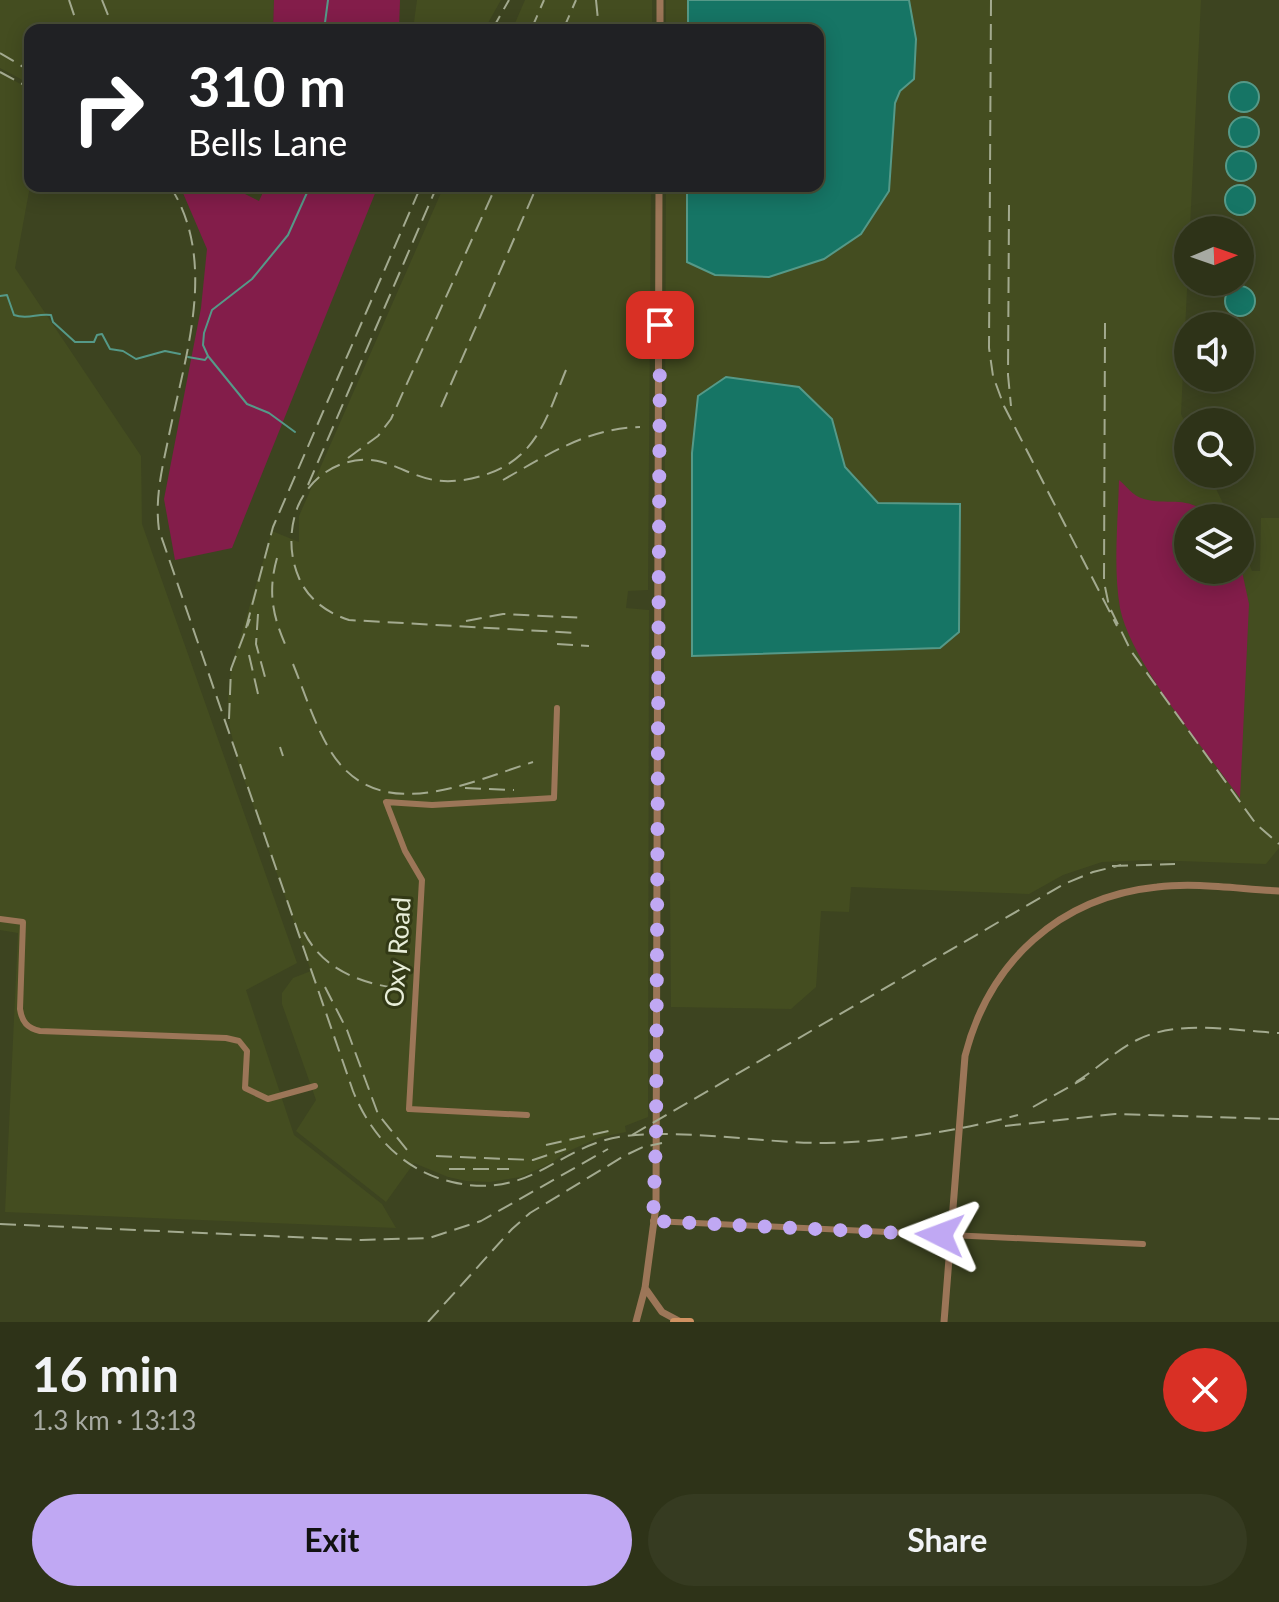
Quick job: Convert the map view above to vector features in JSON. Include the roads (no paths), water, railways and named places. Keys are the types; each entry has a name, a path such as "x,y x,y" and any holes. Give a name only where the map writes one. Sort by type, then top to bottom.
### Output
{"main road":[{"path":"674,1322 690,1322"}],"street":[{"path":"660,0 660,24"},
{"path":"636,1322 645,1288 653,1221 656,1140 659,192"},
{"name":"Oxy Road","path":"527,1115 409,1109 422,880 405,851 386,802 432,805 554,798 557,708"},
{"path":"944,1322 965,1056 985,999 1007,965 1023,948 1073,910 1128,890 1170,886 1279,891"},
{"path":"0,919 23,922 20,1009 22,1021 27,1026 40,1031 226,1038 239,1041 247,1051 245,1088 275,1099 315,1086"},
{"path":"653,1221 1143,1244"},
{"path":"645,1288 662,1312 681,1322"}],"water":[{"path":"688,0 909,0 916,39 914,79 900,91 895,103 889,191 861,234 824,259 769,277 715,275 687,262 687,192 824,192 824,24 688,24"},
{"path":"1244,82 1255,86 1259,97 1255,108 1244,112 1233,108 1229,97 1233,86"},
{"path":"1244,117 1255,121 1259,132 1255,143 1244,147 1233,143 1229,132 1233,121"},
{"path":"1241,151 1252,155 1256,166 1252,177 1241,181 1230,177 1226,166 1230,155"},
{"path":"1240,185 1251,189 1255,200 1251,211 1240,215 1229,211 1225,200 1229,189"},
{"path":"1254,295 1251,312 1229,312 1226,307 1226,296"},
{"path":"726,377 799,387 832,419 845,467 878,503 960,504 959,632 940,648 692,656 692,453 698,396"}],"waterway":[{"path":"325,24 328,0"},
{"path":"188,357 205,360 208,356 203,345 204,333 212,310 252,279 288,235 307,192"},
{"path":"0,296 7,295 14,315 51,315 53,322 75,342 94,342 97,335 102,334 110,349 123,351 136,359 165,351 180,354"},
{"path":"208,356 247,404 269,413 295,432"}],"railway":[{"path":"69,0 77,24"},
{"path":"102,0 112,24"},
{"path":"495,24 509,0"},
{"path":"534,24 544,0"},
{"path":"566,24 576,0"},
{"path":"596,0 598,24"},
{"path":"991,0 989,348 993,376 1004,406 1117,626"},
{"path":"0,53 24,67"},
{"path":"0,72 24,85"},
{"path":"173,192 185,216 193,248 195,280 188,347 161,477 159,530 353,1091 380,1137 404,1160 435,1177 480,1186 524,1178 581,1149 625,1136 674,1134 849,1142 923,1135 1018,1115"},
{"path":"253,192 259,195"},
{"path":"246,628 273,527 418,192"},
{"path":"308,485 434,192"},
{"path":"348,458 378,436 391,419 493,192"},
{"path":"441,407 534,192"},
{"path":"1009,205 1008,375 1011,406"},
{"path":"1105,323 1104,582 1109,606 1131,651 1256,824 1279,844"},
{"path":"566,370 550,411 536,436 528,448 505,466 471,479 443,481 421,477 382,462 356,460 344,463 322,475 304,494 295,515 291,542 293,560 303,586 326,609 349,620 577,633"},
{"path":"503,480 585,438 640,427"},
{"path":"277,558 273,602 285,644"},
{"path":"258,614 256,644 265,677"},
{"path":"466,621 503,614 585,618"},
{"path":"229,719 231,669 250,619"},
{"path":"557,644 589,646"},
{"path":"249,655 258,694"},
{"path":"293,664 327,745 346,771 369,786 394,793 421,793 450,788 533,762"},
{"path":"280,747 283,756"},
{"path":"465,788 514,790"},
{"path":"1112,866 1175,864"},
{"path":"632,1135 1064,884 1121,865"},
{"path":"304,932 320,955 342,971 367,982 395,988"},
{"path":"325,987 347,1030 378,1114 407,1150"},
{"path":"1076,1082 1129,1044 1153,1034 1188,1028 1279,1033"},
{"path":"1033,1107 1085,1078"},
{"path":"1005,1126 1115,1114 1279,1119"},
{"path":"546,1145 613,1130"},
{"path":"428,1322 530,1213 624,1156 662,1143"},
{"path":"436,1156 533,1160 566,1149"},
{"path":"0,1224 361,1240 429,1238 481,1221 608,1149"},
{"path":"449,1169 509,1169"}]}
